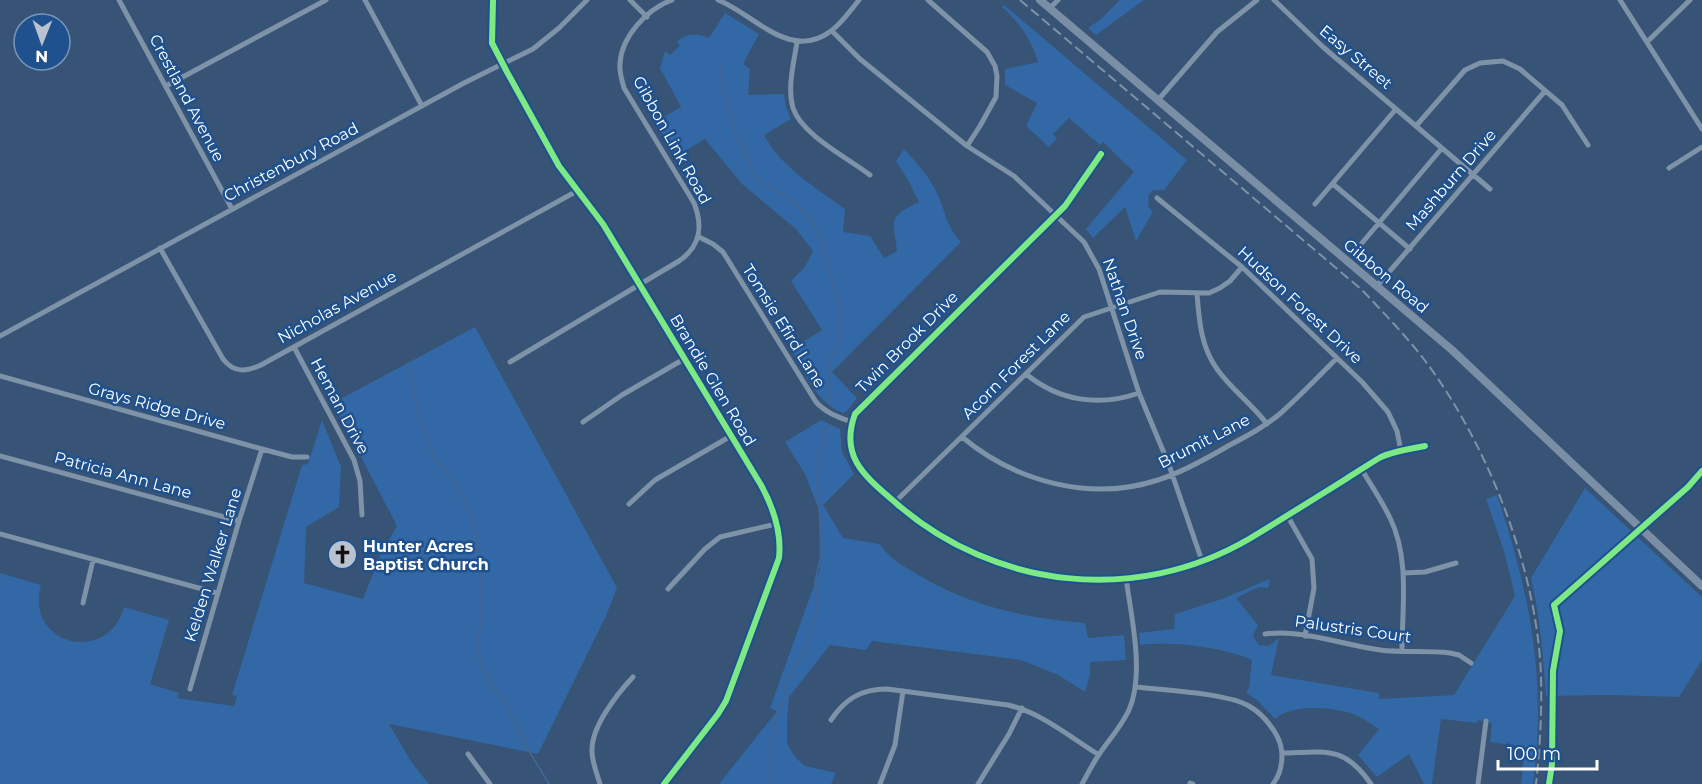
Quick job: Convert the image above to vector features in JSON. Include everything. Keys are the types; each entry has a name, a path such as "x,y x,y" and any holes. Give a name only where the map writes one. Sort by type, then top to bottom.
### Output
{"main road":[{"name":"Gibbon Road","path":"1040,0 1468,365 1702,586"}],"street":[{"name":"Crestland Avenue","path":"119,0 232,209"},
{"path":"166,86 326,0"},
{"path":"365,0 422,106"},
{"name":"Brandie Glen Road","path":"493,0 492,43 503,65 559,166 603,224 771,503 776,524 780,550 776,569 726,701 664,784"},
{"name":"Christenbury Road","path":"0,336 422,106 503,65 544,41 587,0"},
{"path":"630,0 646,17"},
{"name":"Gibbon Link Road","path":"672,0 646,17 628,38 622,49 620,72 624,88 694,202 700,221 699,237"},
{"path":"717,0 780,38 796,42 817,39 832,30 859,0"},
{"path":"928,0 987,52 998,76 996,97 967,146"},
{"path":"1050,8 1058,0"},
{"path":"1158,100 1217,32 1257,0"},
{"name":"Easy Street","path":"1274,0 1323,47 1490,189"},
{"path":"1620,0 1702,129"},
{"path":"1647,42 1690,0"},
{"name":"Nathan Drive","path":"832,30 860,59 967,146 1014,176 1056,214 1092,253 1139,393 1172,474 1202,561"},
{"path":"796,42 791,96 793,108 800,122 870,175"},
{"path":"1416,126 1461,74 1480,63 1497,61 1512,64 1565,109 1588,145"},
{"name":"Mashburn Drive","path":"1377,286 1545,91"},
{"path":"1315,204 1396,109"},
{"path":"1669,168 1702,147"},
{"path":"1362,243 1442,148"},
{"name":"Twin Brook Drive","path":"852,422 855,414 863,405 1065,206 1101,154"},
{"path":"1333,183 1410,249"},
{"name":"Nicholas Avenue","path":"160,248 223,359 229,366 243,371 251,370 577,191"},
{"name":"Hudson Forest Drive","path":"1157,198 1242,267 1362,382 1388,412 1397,431 1401,451"},
{"path":"510,362 687,255 699,237"},
{"name":"Tomsie Efird Lane","path":"699,237 714,244 723,252 816,402 833,416 852,422"},
{"name":"Acorn Forest Lane","path":"895,502 1084,317 1160,292 1209,293 1220,288 1242,267"},
{"path":"1197,294 1199,326 1209,356 1218,370 1267,424"},
{"name":"Heman Drive","path":"294,347 354,460 360,480 362,515"},
{"name":"Brumit Lane","path":"962,437 986,456 1002,465 1035,479 1066,486 1097,488 1129,486 1159,480 1204,460 1267,424 1337,358"},
{"path":"583,422 622,395 684,359"},
{"path":"1026,374 1046,389 1060,395 1090,401 1109,401 1139,393"},
{"name":"Grays Ridge Drive","path":"0,376 292,457 307,456"},
{"path":"852,422 849,442 852,457 867,476 917,521 942,539 991,561 1020,570 1063,578 1126,578 1169,571 1202,561 1229,550 1381,457 1425,446"},
{"path":"629,504 656,480 731,436"},
{"name":"Kelden Walker Lane","path":"190,688 262,449"},
{"name":"Patricia Ann Lane","path":"0,456 239,520"},
{"path":"1362,470 1391,519 1401,557 1403,573 1402,651"},
{"path":"1287,515 1312,559 1314,588 1305,636"},
{"path":"668,589 705,549 720,537 776,524"},
{"path":"0,534 217,593"},
{"path":"83,603 93,560"},
{"path":"1403,573 1437,570 1456,562"},
{"path":"1082,784 1125,717 1136,687 1134,644 1126,578"},
{"name":"Palustris Court","path":"1265,634 1305,636 1381,650 1450,653 1459,655 1471,663"},
{"path":"600,784 592,751 594,737 614,699 633,677"},
{"path":"1136,687 1218,697 1247,705 1271,726 1282,744 1280,771 1273,784"},
{"path":"831,720 842,705 863,692 879,689 903,691 1022,708 1042,718 1099,756"},
{"path":"880,784 895,745 903,691"},
{"path":"978,784 1022,708"},
{"path":"1478,784 1486,722"},
{"path":"468,753 490,784"},
{"path":"1282,753 1335,753 1357,766 1371,784"}],"shaded area":[{"path":"1120,0 1144,0 1096,35 1088,28 1101,19"},
{"path":"1004,5 1187,160 1164,190 1154,190 1149,194 1148,206 1153,212 1136,241 1125,207 1093,238 1086,229 1134,172 1103,142 1100,145 1069,118 1053,134 1057,139 1049,147 1026,126 1037,103 1005,85 1005,69 1038,62 1028,39 1019,25 1002,7"},
{"path":"725,13 759,34 743,64 750,69 748,95 784,94 791,119 764,135 771,147 790,167 845,209 843,232 870,236 884,258 897,251 894,220 902,212 919,202 896,161 904,149 933,185 949,224 961,242 832,372 857,398 843,413 818,395 791,349 822,330 791,281 805,267 813,251 796,229 742,184 705,139 676,156 655,122 681,107 660,68 665,51 670,55 680,46 677,41 685,36 696,35 709,38"},
{"path":"475,327 617,588 606,616 538,754 389,724 412,763 429,784 0,784 0,573 41,585 39,606 45,622 56,634 70,641 86,642 102,637 115,625 124,607 169,620 150,684 179,693 177,698 234,706 237,696 232,695 302,465 308,464 322,420 341,467 339,507 306,527 304,583 363,599 381,553 397,526 333,403"},
{"path":"821,420 840,429 842,452 854,474 823,505 843,538 880,544 900,564 910,570 936,585 977,602 1018,614 1085,623 1088,638 1124,635 1126,660 1090,662 1090,675 1085,692 1058,675 1021,660 872,641 866,650 830,645 789,697 787,744 795,757 805,766 836,773 831,784 719,784 777,711 770,708 820,569 819,510 805,474 785,442"},
{"path":"1585,488 1702,597 1702,660 1679,697 1546,696 1539,622 1531,578"},
{"path":"1497,495 1519,567 1533,637 1538,708 1533,784 1521,784 1525,747 1490,742 1492,723 1478,720 1477,723 1441,719 1432,784 1424,784 1409,754 1377,777 1358,755 1379,729 1361,717 1339,710 1315,708 1293,711 1275,719 1256,699 1246,693 1249,688 1252,660 1240,655 1197,646 1140,645 1139,633 1174,629 1175,614 1222,599 1270,579 1268,588 1259,587 1236,598 1258,625 1253,636 1259,645 1269,646 1279,638 1271,675 1379,693 1379,699 1454,695 1515,596 1504,551 1486,499"}],"waterway":[{"path":"720,67 723,89 736,135 751,170 757,179 788,198 810,216 821,241 839,306 839,338 831,358 829,387 831,402"},
{"path":"408,363 419,417 433,455 457,486 474,524 480,571 480,626 477,647 481,666 490,684 505,702 522,739 549,784"},
{"path":"773,784 770,762 775,721 784,699 788,680 808,643 815,619 817,598 815,581 822,552 817,476 824,430 829,426"}],"railway":[{"path":"1020,0 1362,290 1416,349 1446,391 1487,467 1519,550 1530,593 1541,675 1536,784"}],"cycle path":[{"path":"493,0 492,43 507,72 559,166 603,224 761,485 773,511 778,529 779,558 726,701 664,784"},
{"path":"1101,154 1065,206 855,414 850,443 853,455 858,465 875,485 936,533 977,555 1022,570 1067,578 1114,579 1160,573 1205,560 1249,539 1381,457 1425,446"},
{"path":"1549,784 1552,764 1553,671 1560,631 1554,605 1688,487 1702,471"}],"place":[{"name":"Hunter Acres Baptist Church","path":"342,555"}]}
